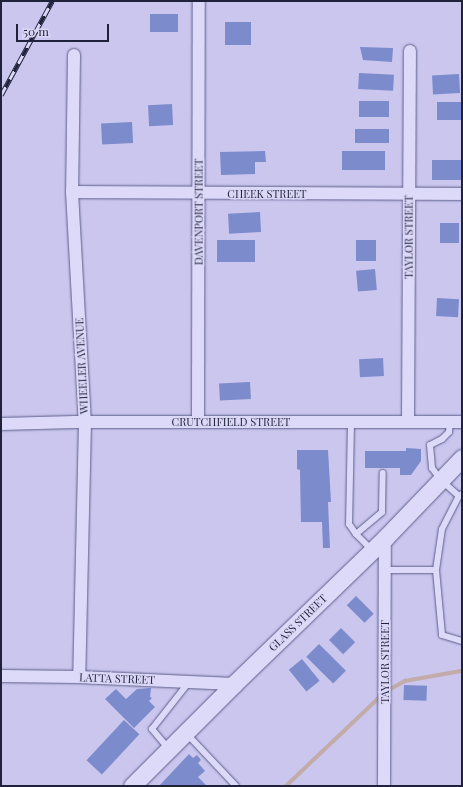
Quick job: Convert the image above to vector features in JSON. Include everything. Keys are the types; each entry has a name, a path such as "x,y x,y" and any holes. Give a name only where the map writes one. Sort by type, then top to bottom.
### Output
{"main road":[{"name":"GLASS STREET","path":"132,786 234,684 372,551 462,458"}],"street":[{"name":"DAVENPORT STREET","path":"198,422 200,194 199,1"},
{"name":"TAYLOR STREET","path":"408,422 410,51"},
{"name":"WHEELER AVENUE","path":"74,55 72,192 85,422 79,677"},
{"name":"CHEEK STREET","path":"72,192 200,194 462,194"},
{"name":"CRUTCHFIELD STREET","path":"1,424 85,422 456,422"},
{"name":"TAYLOR STREET","path":"384,786 385,538"},
{"name":"LATTA STREET","path":"1,676 79,677 234,684"}],"lane":[{"path":"351,422 349,524 372,551"},
{"path":"456,422 442,439 430,445 432,468 441,480 461,495 442,529 436,570 442,635 462,640"},
{"path":"356,534 382,512 383,473"},
{"path":"385,570 436,570"},
{"path":"169,749 152,729 189,682"},
{"path":"185,732 236,786"}],"building":[{"path":"150,14 178,14 178,32 150,32"},
{"path":"225,22 251,22 251,45 225,45"},
{"path":"360,47 393,48 392,62 363,60"},
{"path":"359,73 394,75 393,91 358,89"},
{"path":"459,74 460,93 433,94 432,75"},
{"path":"359,101 389,101 389,117 359,117"},
{"path":"437,102 462,102 462,120 437,120"},
{"path":"172,104 173,125 149,126 148,105"},
{"path":"132,122 133,143 102,145 101,124"},
{"path":"355,129 389,129 389,143 355,143"},
{"path":"265,151 266,162 255,162 255,174 221,175 220,152"},
{"path":"342,151 385,151 385,170 342,170"},
{"path":"432,160 462,160 462,180 432,180"},
{"path":"260,212 261,232 229,234 228,214"},
{"path":"440,223 459,223 459,243 440,243"},
{"path":"217,240 255,240 255,262 217,262"},
{"path":"356,240 376,240 376,261 356,261"},
{"path":"375,269 377,290 358,292 356,271"},
{"path":"437,298 459,299 458,317 436,316"},
{"path":"383,358 384,376 360,377 359,359"},
{"path":"250,382 251,399 220,401 219,384"},
{"path":"406,448 421,449 421,461 411,475 400,475 400,468 365,468 365,451 406,451"},
{"path":"297,450 328,450 331,502 328,502 330,548 323,548 322,522 301,522 300,470 297,469"},
{"path":"356,596 374,614 364,623 347,605"},
{"path":"341,628 355,642 343,654 329,640"},
{"path":"319,644 346,671 333,684 306,657"},
{"path":"302,659 320,681 306,691 289,670"},
{"path":"404,685 427,686 426,701 403,700"},
{"path":"151,688 150,697 152,698 149,701 155,707 134,728 105,699 116,689 126,699 137,689"},
{"path":"124,720 139,734 102,775 86,760"},
{"path":"189,754 193,758 197,755 201,760 198,763 205,771 198,777 207,786 159,786"}],"waterway":[{"path":"387,691 405,681 462,671"},
{"path":"286,786 382,695"}],"railway":[{"path":"1,95 52,1"}]}
